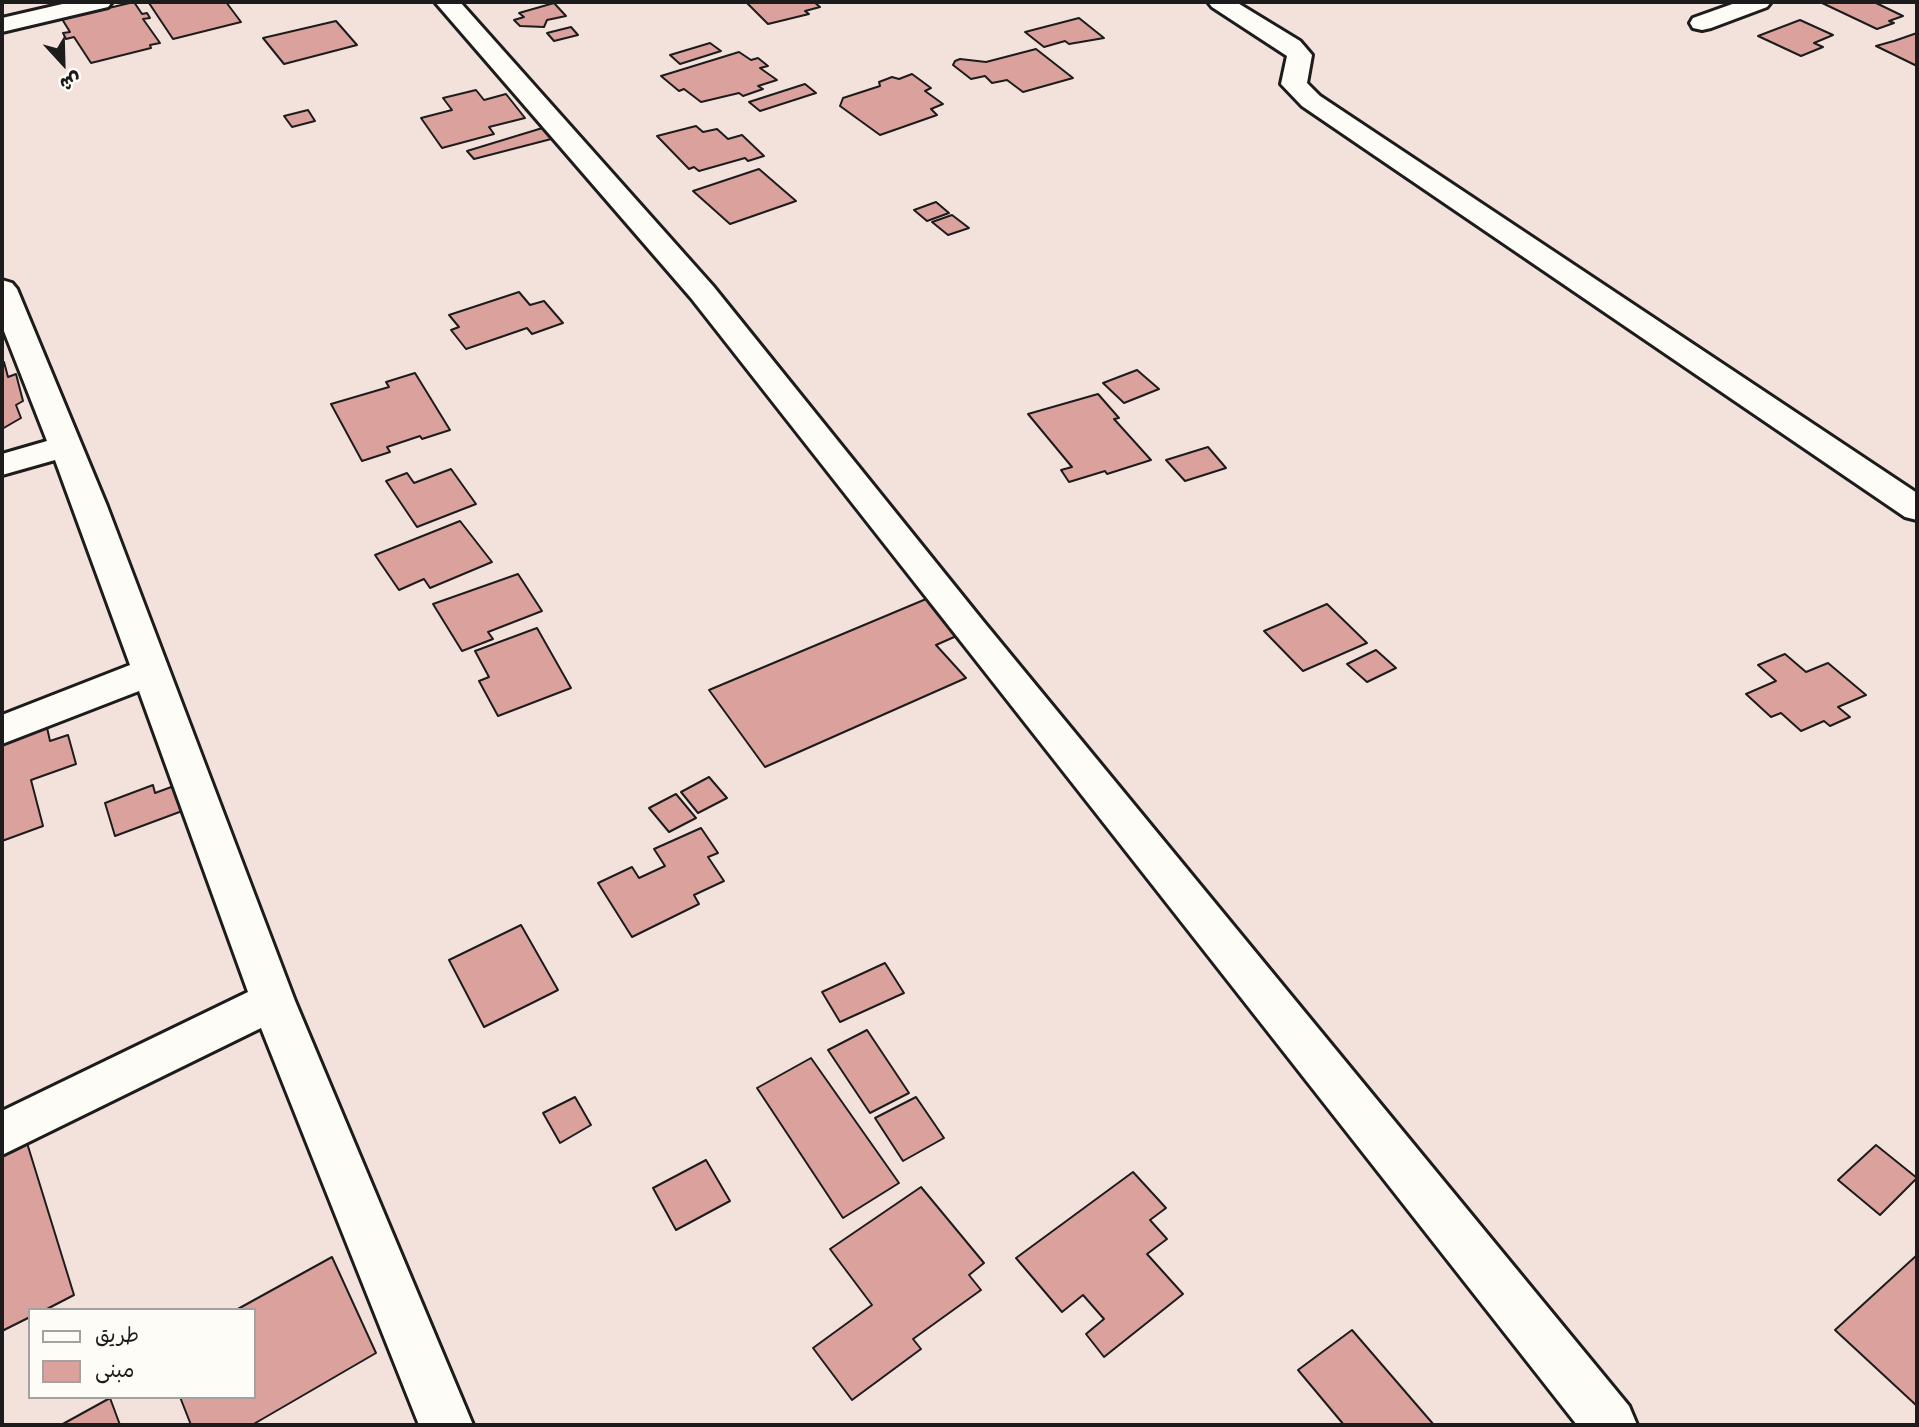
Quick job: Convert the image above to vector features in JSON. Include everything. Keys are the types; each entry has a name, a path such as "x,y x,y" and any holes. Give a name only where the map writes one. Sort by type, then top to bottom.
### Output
{"street":[{"path":"2,25 100,2"},
{"path":"447,2 702,292 1609,1425"},
{"path":"1220,2 1292,46 1300,55 1294,83 1311,102 1917,509"},
{"path":"1702,23 1759,2"},
{"path":"2,289 13,349 66,446 273,1001 446,1425"},
{"path":"2,466 66,446"},
{"path":"2,730 151,672"},
{"path":"2,1134 273,1001"}],"building":[{"path":"134,2 142,14 147,13 150,18 143,19 160,43 150,45 151,48 91,63 74,37 66,39 63,33 70,32 62,19"},
{"path":"226,2 241,22 173,39 149,3"},
{"path":"746,2 814,2 820,7 805,11 809,14 768,24"},
{"path":"1820,2 1874,2 1903,16 1889,21 1894,23 1877,29"},
{"path":"554,3 566,16 547,20 544,27 520,26 514,20 524,17 519,13"},
{"path":"1079,18 1104,38 1069,44 1065,41 1044,47 1025,32"},
{"path":"1800,20 1833,35 1814,43 1823,47 1801,56 1758,36"},
{"path":"336,21 357,45 284,64 263,38"},
{"path":"571,27 578,35 554,41 547,33"},
{"path":"1917,33 1917,66 1876,46 1894,41"},
{"path":"710,43 721,51 680,64 670,55"},
{"path":"1036,49 1073,78 1023,92 1007,80 992,83 985,76 971,79 953,65 960,59 986,62"},
{"path":"739,52 751,60 758,58 768,66 760,68 777,80 758,86 763,89 743,96 739,93 701,102 684,89 679,91 661,76"},
{"path":"912,74 931,88 925,91 943,104 931,109 937,115 880,135 840,106 843,98 880,86 879,82"},
{"path":"805,84 816,93 760,111 749,102"},
{"path":"476,90 484,100 506,94 525,118 489,127 494,134 442,148 421,118 452,110 443,98"},
{"path":"308,110 315,121 292,127 284,116"},
{"path":"549,126 559,137 474,159 467,151"},
{"path":"696,126 703,132 717,129 728,139 742,135 764,156 748,161 745,158 699,171 694,167 689,169 657,136"},
{"path":"759,169 796,201 730,224 693,191"},
{"path":"936,202 949,213 927,221 914,210"},
{"path":"952,215 969,228 948,235 932,222"},
{"path":"519,292 530,305 544,301 563,323 532,334 527,328 466,349 451,330 459,327 449,315"},
{"path":"4,362 8,377 16,374 23,401 16,405 21,418 2,429 2,363"},
{"path":"1137,370 1159,389 1124,403 1103,383"},
{"path":"415,373 450,430 387,447 390,452 362,461 331,404 389,387 386,382"},
{"path":"1098,394 1119,418 1114,419 1151,460 1107,474 1105,471 1069,482 1061,470 1072,467 1028,414"},
{"path":"1208,447 1226,468 1185,481 1166,460"},
{"path":"451,469 476,504 417,527 386,481 407,473 414,483"},
{"path":"460,521 492,562 430,588 424,579 399,590 375,555"},
{"path":"518,574 542,611 488,632 493,639 462,651 433,604"},
{"path":"938,594 970,630 936,645 966,678 765,767 709,690"},
{"path":"1327,604 1367,643 1303,671 1264,631"},
{"path":"537,628 571,688 498,716 479,681 489,677 475,651"},
{"path":"1376,650 1396,668 1367,682 1347,664"},
{"path":"1785,654 1806,672 1828,663 1866,695 1838,707 1850,717 1830,726 1824,721 1801,731 1781,713 1771,717 1746,694 1776,681 1758,665"},
{"path":"46,723 50,741 68,735 76,764 31,780 43,826 2,841 2,739"},
{"path":"709,777 727,798 698,813 681,792"},
{"path":"193,779 201,804 115,836 105,803 153,785 155,793"},
{"path":"676,794 696,818 669,832 649,808"},
{"path":"701,828 718,853 708,857 724,881 694,895 699,904 632,937 598,883 632,867 639,878 665,866 654,849"},
{"path":"521,925 558,990 484,1027 449,960"},
{"path":"885,963 904,993 840,1022 822,992"},
{"path":"867,1030 909,1093 870,1113 828,1050"},
{"path":"811,1058 899,1183 843,1218 757,1088"},
{"path":"575,1097 591,1125 560,1143 543,1113"},
{"path":"916,1097 944,1138 903,1161 875,1118"},
{"path":"27,1143 74,1295 49,1308 28,1308 28,1318 2,1331 2,1155"},
{"path":"1876,1145 1917,1178 1880,1215 1838,1180"},
{"path":"706,1160 730,1201 676,1230 653,1188"},
{"path":"1133,1172 1166,1208 1150,1220 1167,1239 1147,1254 1183,1294 1104,1357 1086,1334 1104,1319 1083,1295 1062,1312 1016,1258"},
{"path":"921,1187 984,1263 969,1275 981,1290 913,1339 921,1349 852,1400 813,1348 872,1305 830,1249"},
{"path":"1917,1255 1917,1406 1835,1330"},
{"path":"332,1257 376,1353 252,1425 191,1425 181,1399 256,1399 256,1308 240,1308"},
{"path":"1352,1330 1434,1425 1344,1425 1298,1370"},
{"path":"110,1399 120,1425 61,1425"}]}
